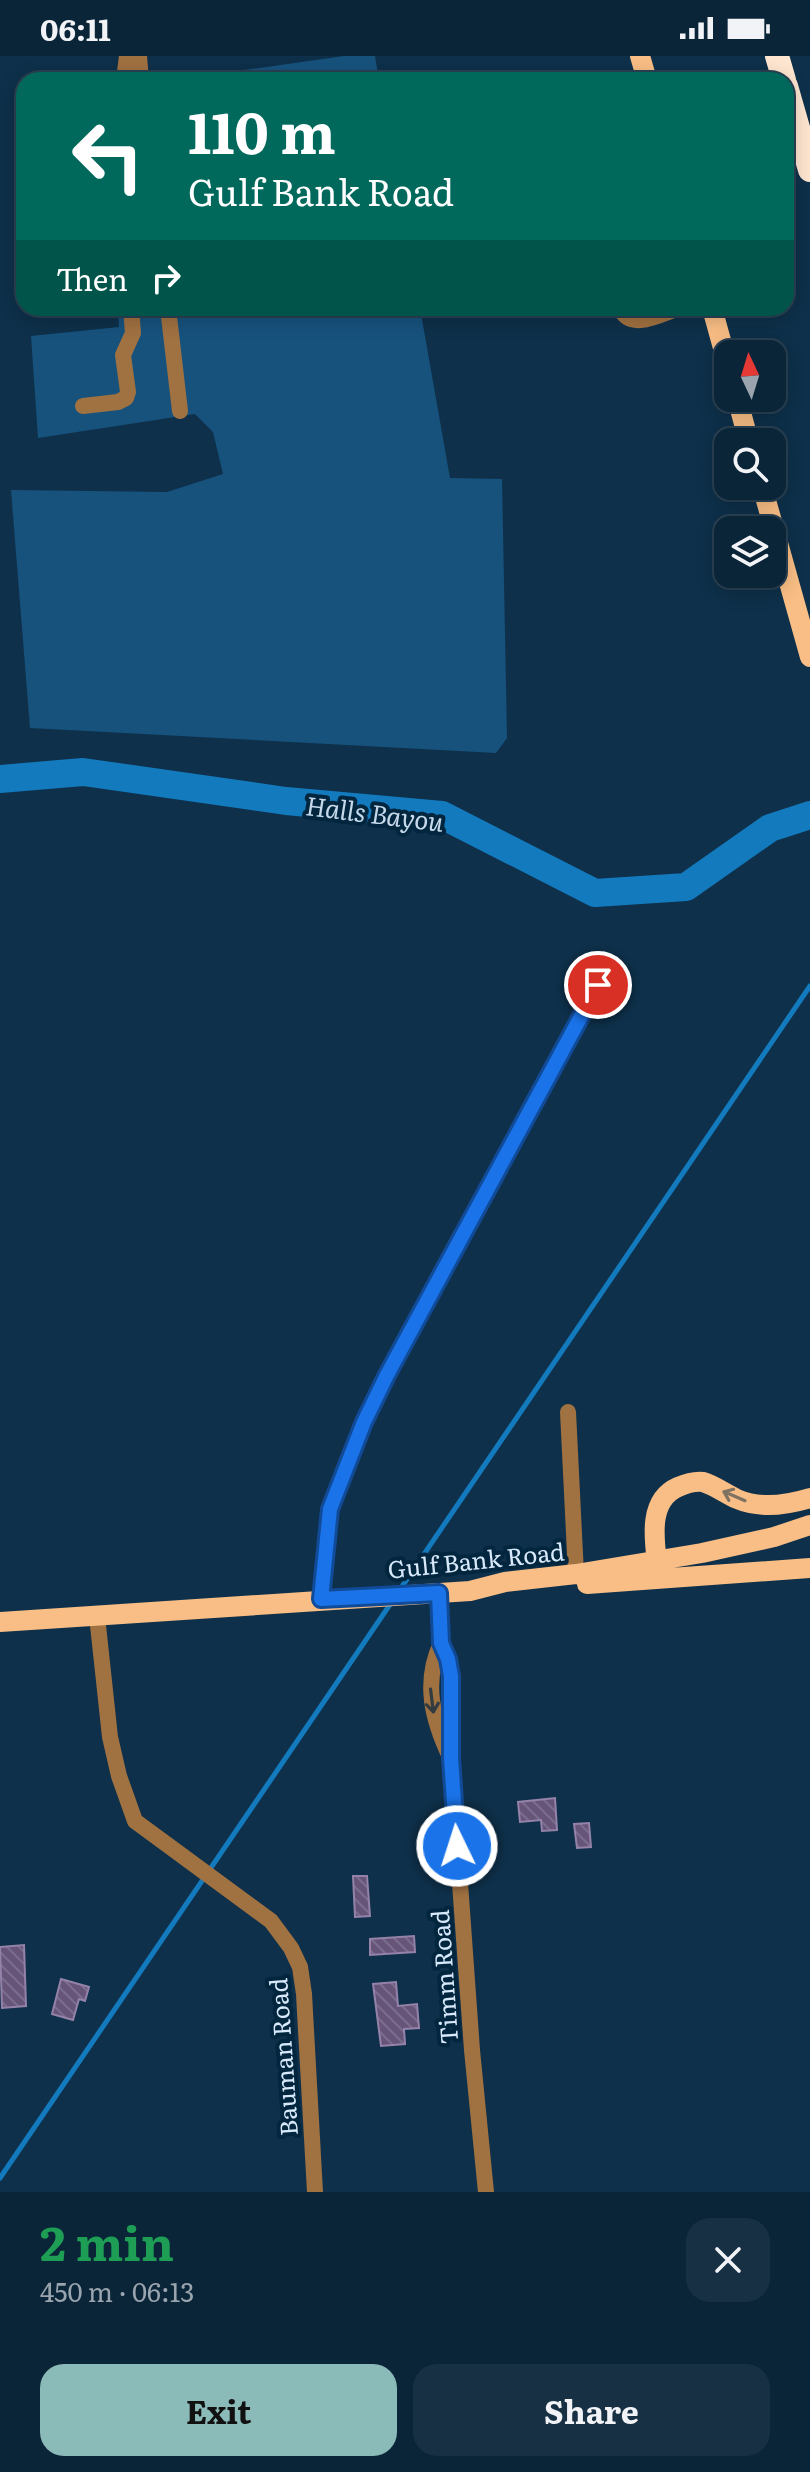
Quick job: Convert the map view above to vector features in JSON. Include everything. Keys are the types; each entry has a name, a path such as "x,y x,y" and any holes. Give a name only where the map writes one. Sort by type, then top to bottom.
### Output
{"highway":[{"path":"794,114 810,170"}],"main road":[{"path":"714,316 721,340"},
{"path":"766,500 808,650"},
{"path":"658,1569 654,1532 658,1508 674,1488 702,1482 740,1500 772,1505 792,1504 810,1498"},
{"name":"Gulf Bank Road","path":"0,1622 470,1591 505,1582 658,1569 702,1553 774,1537 810,1525"},
{"path":"470,1591 658,1569 810,1568"}],"street":[{"path":"83,406 118,402 126,398 128,392 123,355 133,333 132,316"},
{"path":"169,316 180,411"},
{"path":"625,316 633,321 655,316"},
{"path":"321,1599 330,1509 364,1422 456,1244 598,985"},
{"path":"568,1412 576,1574"},
{"name":"Timm Road","path":"432,1593 441,1643 430,1676 432,1707 439,1733 451,1758 472,2050 486,2192"},
{"name":"Bauman Road","path":"97,1616 110,1737 119,1776 135,1821 271,1921 291,1948 300,1967 315,2192"}],"shaded area":[{"path":"344,56 375,56 378,72 230,72"},
{"path":"118,316 421,316 450,478 502,479 507,738 496,753 30,728 11,490 167,492 223,474 213,432 195,414 38,438 31,336 119,327"}],"building":[{"path":"555,1798 557,1830 542,1831 541,1820 520,1822 518,1802"},
{"path":"589,1823 591,1847 577,1848 574,1824"},
{"path":"353,1876 367,1876 370,1916 355,1917"},
{"path":"414,1936 415,1952 370,1955 370,1939"},
{"path":"24,1945 26,2006 2,2008 0,1947"},
{"path":"61,1979 89,1987 85,2001 79,1999 73,2020 52,2014"},
{"path":"396,1982 398,2006 417,2004 419,2028 404,2029 405,2044 381,2046 373,1984"}],"waterway":[{"name":"Halls Bayou","path":"0,779 83,772 286,801 442,815 595,893 686,887 770,828 810,815"},
{"path":"401,1588 810,986"},
{"path":"0,2178 391,1603"}],"route":[{"path":"457,1846 451,1758 451,1676 441,1643 439,1593 321,1599 330,1509 364,1422 387,1375 598,985"}]}
